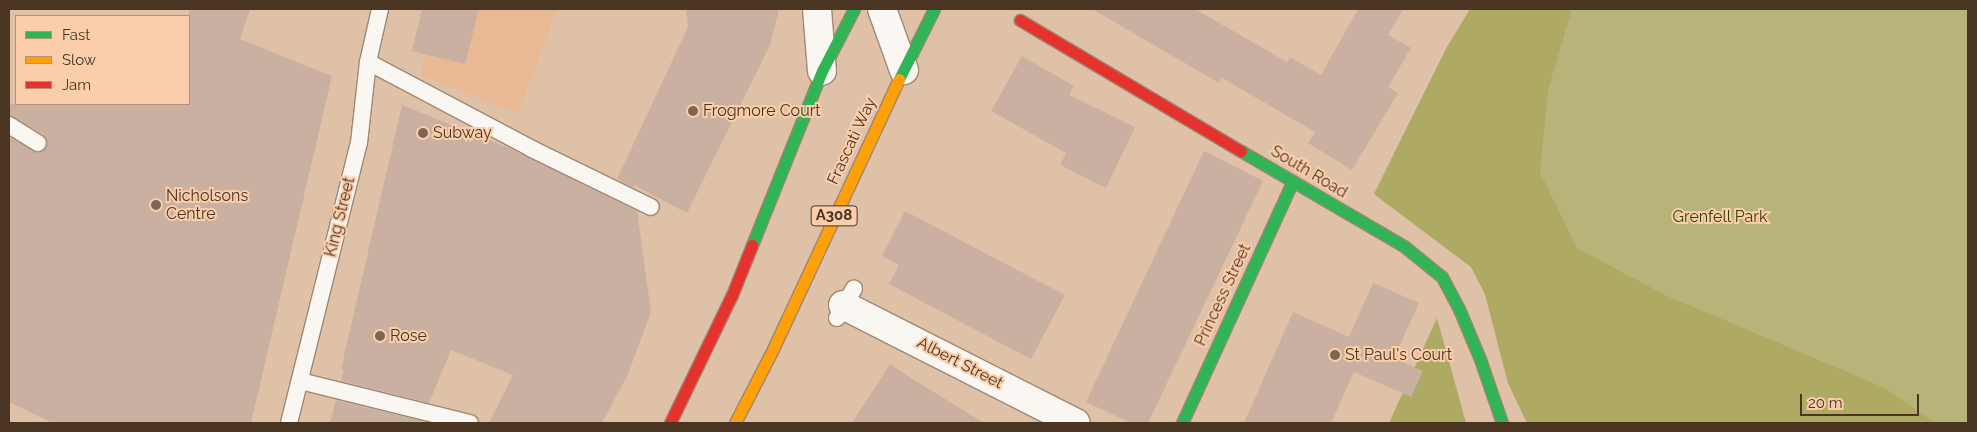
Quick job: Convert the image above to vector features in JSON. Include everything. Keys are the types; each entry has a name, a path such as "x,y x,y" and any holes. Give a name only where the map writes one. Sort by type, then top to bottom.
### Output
{"main road":[{"path":"670,423 749,258 822,70 854,9"},
{"name":"Frascati Way","path":"735,423 773,349 934,9"},
{"name":"South Road","path":"1020,20 1405,247 1442,277 1459,309 1480,359 1502,423"},
{"name":"Princess Street","path":"1182,423 1293,181"}],"street":[{"path":"817,9 822,70"},
{"path":"882,9 904,70"},
{"name":"Albert Street","path":"845,304 1076,423"}],"lane":[{"name":"King Street","path":"289,423 359,143 368,62 380,9"},
{"path":"368,62 532,149 651,207"},
{"path":"9,125 38,143"},
{"path":"300,381 470,423"}],"shaded area":[{"path":"437,9 557,9 518,113 420,75"},
{"path":"1470,9 1572,9 1548,90 1540,172 1577,248 1665,295 1885,388 1935,423 1527,423 1508,383 1485,294 1471,267 1374,194 1446,49"},
{"path":"1437,318 1466,423 1389,423"}],"green space":[{"name":"Grenfell Park","path":"1470,9 1968,9 1968,423 1527,423 1508,383 1485,294 1471,267 1374,194 1446,49"}],"building":[{"name":"Nicholsons Centre","path":"189,9 250,9 240,39 332,76 251,423 53,423 9,402 9,137 37,153 43,152 48,143 43,134 9,115 9,104 190,105"},
{"path":"422,9 479,9 465,64 412,51"},
{"name":"Frogmore Court","path":"686,9 779,9 770,45 687,213 634,185 634,188 617,179 688,27"},
{"path":"1092,9 1195,9 1287,62 1290,57 1321,75 1358,9 1403,9 1388,35 1411,48 1388,87 1398,93 1352,170 1308,143 1315,132 1222,78 1219,83"},
{"path":"1022,56 1074,86 1069,95 1135,127 1106,188 1060,165 1066,153 991,111"},
{"path":"402,105 509,148 637,211 651,312 628,374 602,423 489,423 513,375 451,350 429,403 341,381 344,370 341,369"},
{"path":"1204,151 1263,181 1148,423 1131,423 1086,402"},
{"path":"905,211 1065,295 1031,359 889,284 899,265 882,256"},
{"name":"St Paul's Court","path":"1373,283 1419,303 1394,358 1423,371 1411,397 1354,372 1331,423 1244,423 1293,312 1349,337"},
{"path":"890,364 911,378 984,423 852,423"},
{"path":"336,400 422,421 421,423 330,423"}],"traffic: fast":[{"path":"752,245 822,71 854,9"},
{"path":"899,79 934,9"},
{"path":"1241,151 1405,247 1442,277 1459,309 1480,359 1502,423"},
{"path":"1182,423 1293,181"}],"traffic: slow":[{"path":"735,423 773,349 899,79"}],"traffic: jam":[{"path":"1020,20 1241,151"},
{"path":"670,423 732,295 752,245"}],"place":[{"name":"Frogmore Court","path":"693,111"},
{"name":"Subway","path":"423,133"},
{"name":"Nicholsons Centre","path":"156,205"},
{"name":"Rose","path":"380,336"},
{"name":"St Paul's Court","path":"1335,355"}]}
